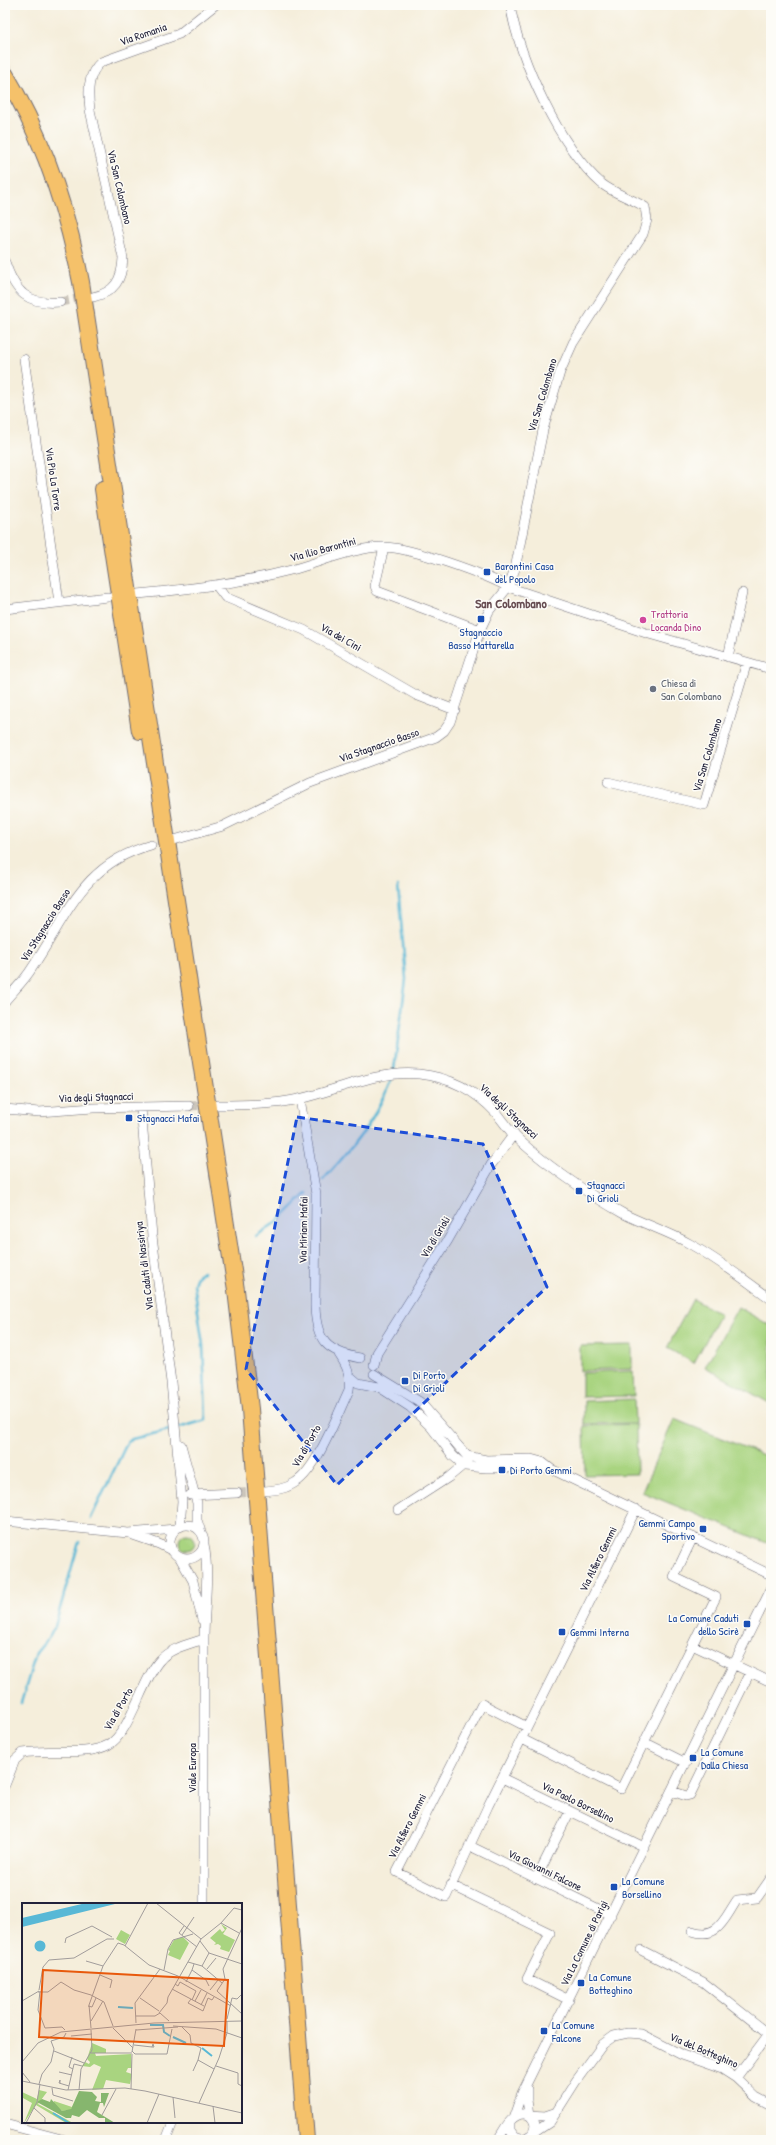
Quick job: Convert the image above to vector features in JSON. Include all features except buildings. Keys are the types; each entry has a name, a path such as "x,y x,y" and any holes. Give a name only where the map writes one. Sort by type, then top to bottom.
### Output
{"highway":[{"path":"5,74 23,108 47,163 74,248 81,282 235,1282 250,1409 306,2140"},
{"path":"5,96 38,170 64,251 82,357 223,1270 240,1420 296,2140"}],"street":[{"name":"Via Romania","path":"95,67 101,62 123,53 164,41 179,34 215,5"},
{"name":"Via San Colombano","path":"508,587 515,569 543,430 560,372 573,343 643,234 647,220 645,207 602,184 570,147 528,68 510,5"},
{"name":"Via San Colombano","path":"93,297 108,292 115,287 123,269 122,248 90,110 89,84 95,67"},
{"path":"5,262 14,285 20,292 37,301 47,303 60,302"},
{"name":"Via Pio La Torre","path":"24,359 59,602"},
{"name":"Via Ilio Barontini","path":"138,594 216,585 290,570 359,551 384,547 402,550 437,560 508,587"},
{"path":"384,547 375,586 377,591 480,630"},
{"name":"Via dei Cini","path":"216,585 219,591 230,599 304,630 416,694 455,710"},
{"name":"Via Stagnaccio Basso","path":"174,840 223,826 310,783 436,737 444,731 455,710 480,630 493,606 508,587"},
{"path":"508,587 649,634 771,669"},
{"path":"728,657 742,593"},
{"path":"5,609 108,597"},
{"name":"Via San Colombano","path":"608,782 704,805 747,662"},
{"name":"Via Stagnaccio Basso","path":"5,1001 31,970 73,901 87,883 123,855 151,845"},
{"name":"Via degli Stagnacci","path":"217,1105 258,1104 300,1099 382,1076 404,1073 431,1076 450,1081 476,1094 496,1113 514,1134 560,1171 609,1204 698,1248 771,1299"},
{"name":"Via Miriam Mafai","path":"300,1099 316,1194 315,1321 323,1340 339,1354 350,1375"},
{"name":"Via degli Stagnacci","path":"5,1109 39,1112 93,1108 189,1106"},
{"name":"Via Caduti di Nassiriya","path":"142,1108 152,1236 171,1382 182,1502"},
{"name":"Via di Grioli","path":"374,1369 377,1353 491,1165 514,1134"},
{"path":"361,1358 377,1353"},
{"path":"339,1354 369,1360 374,1369 420,1402 443,1427 459,1449 472,1458"},
{"name":"Via di Porto","path":"264,1491 285,1488 304,1476 349,1390 352,1363 361,1358"},
{"path":"349,1390 371,1380 374,1369"},
{"path":"350,1375 363,1383 383,1389 410,1407 431,1427 453,1456 462,1464 476,1468 548,1468"},
{"name":"Via Caduti di Nassiriya","path":"175,1420 195,1495"},
{"path":"398,1510 449,1477 462,1464 472,1458 531,1459 542,1462 548,1468 580,1482 771,1575"},
{"path":"198,1507 217,1493"},
{"path":"172,1551 171,1537 178,1528 182,1502 187,1496 237,1493"},
{"path":"128,1533 159,1544 172,1551 180,1558 188,1559 196,1557 202,1552 204,1544 197,1520 198,1507 195,1495"},
{"name":"Via Alfiero Gemmi","path":"527,1727 482,1704 397,1872 446,1897 502,1778 636,1509"},
{"path":"5,1521 128,1533 178,1528 190,1525 201,1532"},
{"path":"522,1739 621,1789 716,1597 674,1577 692,1537"},
{"name":"Viale Europa","path":"204,1544 206,1556 207,1595 204,1636 204,1903"},
{"name":"Viale Europa","path":"180,1558 195,1587 204,1636"},
{"name":"Via La Comune di Parigi","path":"512,2120 569,2000 771,1590"},
{"name":"Via di Porto","path":"5,1785 15,1760 23,1753 87,1750 110,1744 124,1727 160,1660 172,1652 204,1636"},
{"path":"692,1645 771,1682"},
{"path":"672,1791 686,1796 690,1795 750,1672"},
{"path":"644,1742 686,1763"},
{"name":"Via Paolo Borsellino","path":"502,1778 644,1847"},
{"path":"536,1879 570,1812"},
{"name":"Via Giovanni Falcone","path":"470,1846 611,1915"},
{"path":"692,1932 705,1935 712,1933 722,1923 736,1900 757,1898 771,1878"},
{"path":"451,1885 550,1933 527,1979 569,2000"},
{"name":"Via del Botteghino","path":"526,2138 548,2124 554,2113 603,2044 614,2036 623,2033 641,2034 682,2056 722,2069 736,2078 770,2032 703,1982 641,1950"},
{"path":"736,2078 756,2097 771,2105"},
{"name":"Via La Comune di Parigi","path":"528,2084 526,2100 530,2115"},
{"path":"498,2140 512,2120 522,2113 545,2116 554,2113"},
{"path":"512,2120 512,2134 518,2138 526,2138 535,2127 530,2115"},
{"path":"166,2140 173,2123"},
{"path":"5,2124 65,2140"}],"highlighted area":[{"path":"297,1117 483,1144 547,1287 337,1485 246,1369"}],"green space":[{"path":"693,1299 720,1314 694,1363 667,1348"},
{"path":"738,1307 771,1326 771,1404 705,1367"},
{"path":"632,1345 632,1369 580,1371 580,1346"},
{"path":"633,1371 634,1396 582,1397 582,1373"},
{"path":"634,1399 635,1423 584,1424 584,1401"},
{"path":"674,1419 771,1458 771,1533 767,1543 642,1492"},
{"path":"636,1424 637,1474 585,1475 584,1426"},
{"path":"187,1534 194,1539 195,1542 190,1549 187,1550 180,1545 179,1542 184,1535"}],"waterway":[{"path":"394,1070 406,979 398,886"},
{"path":"323,1180 362,1134 377,1109 391,1080"},
{"path":"256,1236 278,1221 307,1193"},
{"path":"178,1428 206,1420 203,1345 194,1284 197,1276 203,1272"},
{"path":"91,1518 127,1443 132,1439 173,1429"},
{"path":"21,1703 36,1653 50,1636 55,1626 79,1542"}],"tunnel":[{"path":"60,302 88,297"},
{"path":"189,1106 212,1105"},
{"path":"237,1493 261,1492"}],"place":[{"name":"Barontini Casa del Popolo","path":"487,572"},
{"name":"Stagnaccio Basso Mattarella","path":"481,619"},
{"name":"Trattoria Locanda Dino","path":"643,620"},
{"name":"Chiesa di San Colombano","path":"653,689"},
{"name":"Stagnacci Mafai","path":"129,1118"},
{"name":"Stagnacci Di Grioli","path":"579,1191"},
{"name":"Di Porto Di Grioli","path":"405,1381"},
{"name":"Di Porto Gemmi","path":"502,1470"},
{"name":"Gemmi Campo Sportivo","path":"703,1529"},
{"name":"La Comune Caduti dello Scirè","path":"747,1624"},
{"name":"Gemmi Interna","path":"562,1632"},
{"name":"La Comune Dalla Chiesa","path":"693,1758"},
{"name":"La Comune Borsellino","path":"614,1887"},
{"name":"La Comune Botteghino","path":"581,1983"},
{"name":"La Comune Falcone","path":"544,2031"}],"district":[{"name":"San Colombano","path":"511,603"}]}
